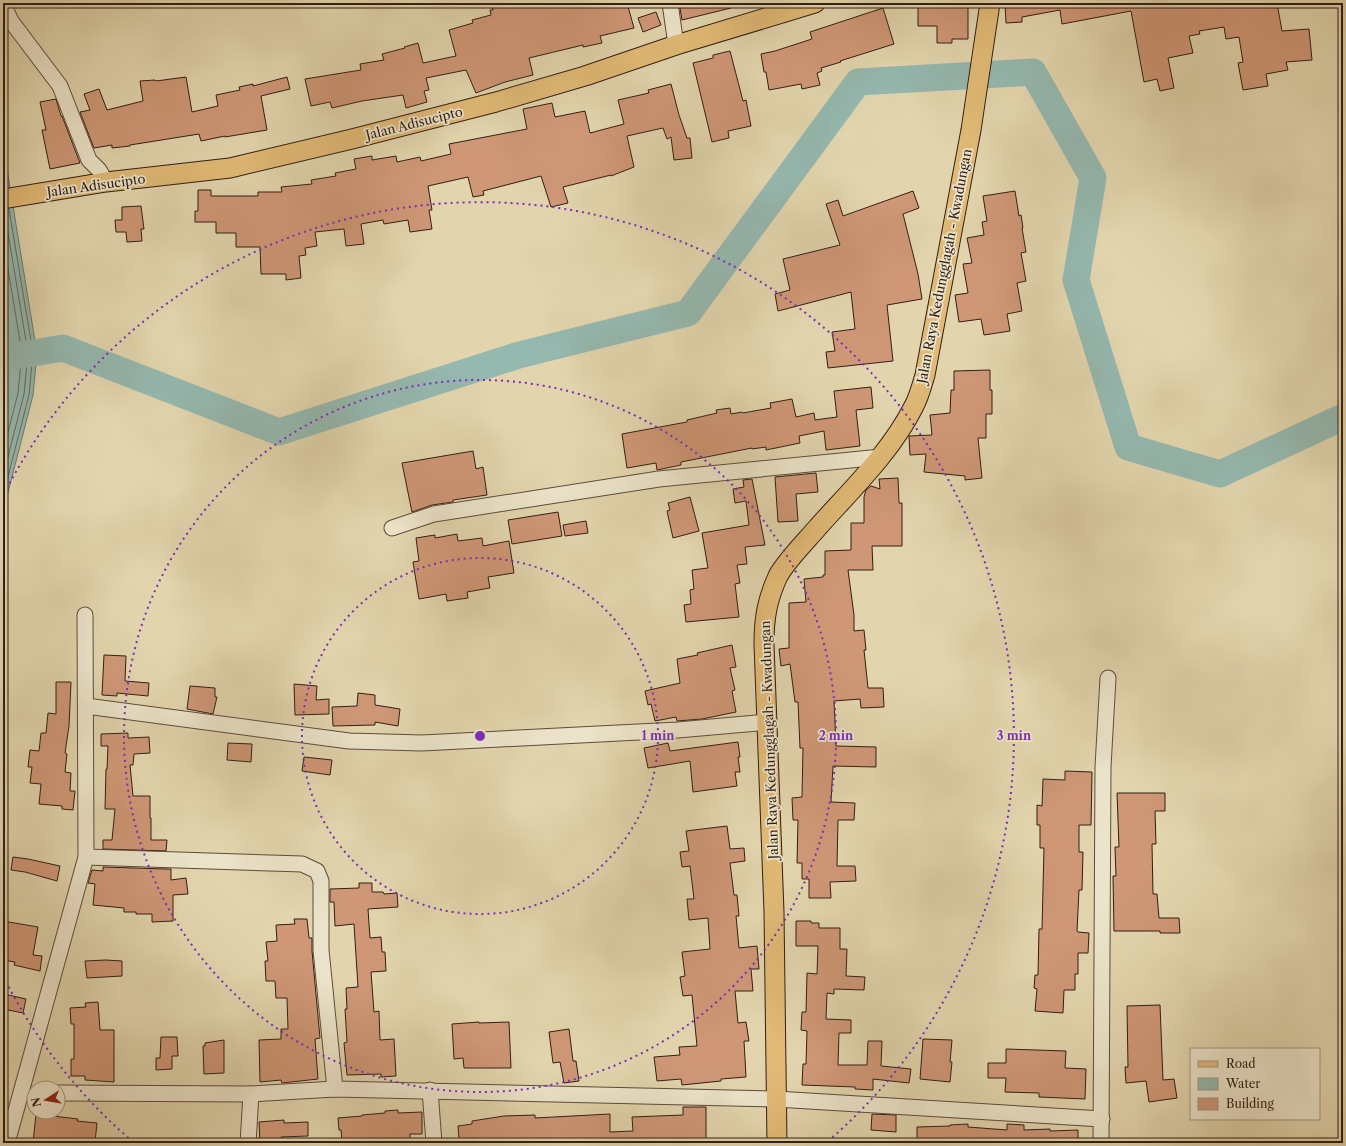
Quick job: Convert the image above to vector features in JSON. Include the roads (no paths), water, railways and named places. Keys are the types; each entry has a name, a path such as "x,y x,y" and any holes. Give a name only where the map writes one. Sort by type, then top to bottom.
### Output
{"main road":[{"name":"Jalan Adisucipto","path":"3,199 101,182 230,168 306,150 496,102 585,76 676,45 814,3"},
{"name":"Jalan Raya Kedungglagah - Kwadungan","path":"777,1143 774,912 764,621 768,600 779,575 799,550 881,457 900,431 915,405 925,375 971,130 990,3"}],"street":[{"path":"670,3 676,45"},
{"path":"3,4 11,21 60,86 89,160 99,170 101,182"},
{"path":"392,528 434,514 659,479 881,457"},
{"path":"30,1080 86,857 85,614"},
{"path":"1101,1143 1103,767 1108,678"},
{"path":"86,706 356,741 422,743 678,730 768,722"},
{"path":"86,857 302,864 317,871 321,881 321,950 335,1089"},
{"path":"66,1093 250,1094 335,1089 430,1090 776,1099 984,1110 1102,1119"},
{"path":"430,1090 434,1143"},
{"path":"248,1143 250,1094"},
{"path":"7,1143 26,1096"}],"water":[{"path":"3,145 37,353 33,395 3,512"}],"waterway":[{"path":"3,358 63,348 279,432 519,355 688,313 858,82 1033,72 1093,178 1076,280 1128,447 1220,474 1343,417"}]}
